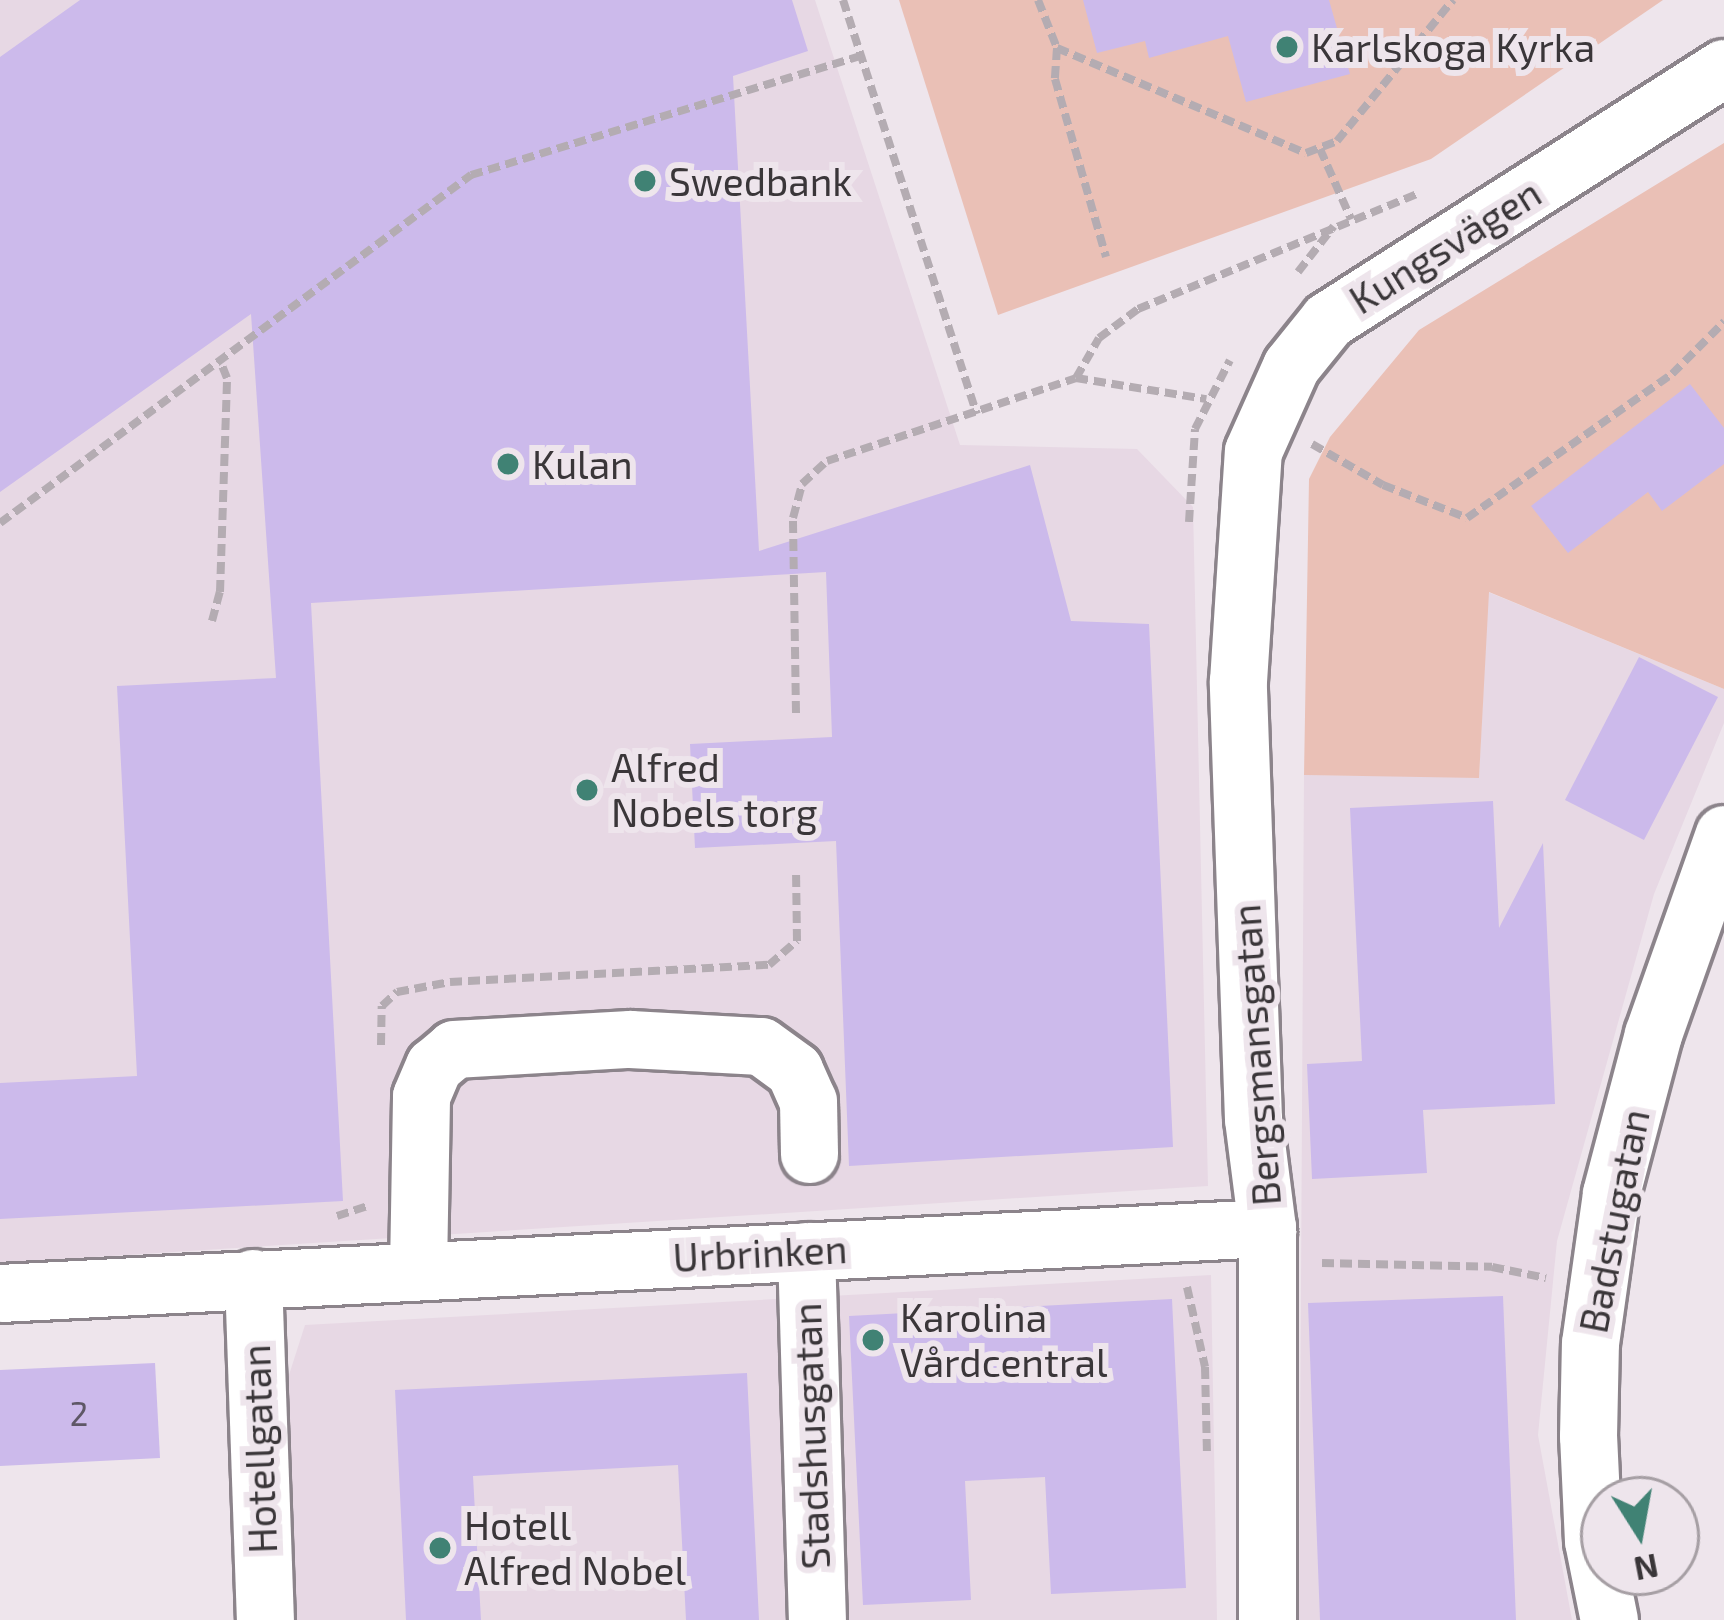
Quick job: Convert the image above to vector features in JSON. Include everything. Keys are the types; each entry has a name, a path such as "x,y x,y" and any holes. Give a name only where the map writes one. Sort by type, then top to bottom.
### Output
{"street":[{"name":"Kungsvägen","path":"1248,490 1264,415 1328,320 1724,68"},
{"name":"Bergsmansgatan","path":"1248,490 1238,681 1253,1119 1267,1245 1267,1620"},
{"name":"Badstugatan","path":"1609,1620 1593,1541 1588,1436 1590,1343 1611,1192 1653,1034 1724,834"},
{"path":"418,1270 421,1096 434,1066 454,1049 630,1039 760,1046 794,1070 808,1101 809,1154"},
{"name":"Urbrinken","path":"0,1293 806,1251 1267,1245"},
{"name":"Stadshusgatan","path":"806,1251 817,1620"},
{"name":"Hotellgatan","path":"253,1278 266,1620"}],"path":[{"path":"843,0 977,414"},
{"path":"1038,0 1057,48 1055,79 1106,256"},
{"path":"1057,48 1289,148 1320,149 1375,101 1453,0"},
{"path":"0,523 471,175 861,56"},
{"path":"1320,149 1352,220"},
{"path":"1076,378 1083,358 1118,321 1195,280 1334,226"},
{"path":"1264,415 1383,485 1467,518 1672,374 1724,322"},
{"path":"212,621 225,425 220,361"},
{"path":"796,713 793,518 802,484 827,461 1076,378 1205,398"},
{"path":"1267,1245 1492,1267 1547,1278"}],"shaded area":[{"path":"0,0 815,0 960,445 1137,449 1193,507 1208,1186 0,1263"},
{"path":"899,0 1663,0 1431,159 998,315"},
{"path":"1724,143 1724,689 1489,592 1479,778 1304,775 1309,479 1330,437 1419,330"},
{"path":"1488,592 1724,689 1724,723 1654,894 1557,1241 1538,1435 1572,1620 1299,1620 1304,775 1479,777"},
{"path":"1211,1275 1217,1620 291,1620 281,1400 305,1325"}],"building":[{"path":"80,0 792,0 808,51 733,76 759,551 1030,465 1071,621 1149,624 1173,1147 849,1166 836,841 695,848 690,744 832,737 826,572 311,603 343,1201 0,1219 0,1083 137,1076 117,686 276,678 251,314 0,492 0,57"},
{"name":"Karlskoga Kyrka","path":"1083,0 1329,0 1350,74 1246,102 1228,36 1149,58 1145,41 1097,53"},
{"path":"1690,384 1724,428 1724,464 1662,511 1648,492 1568,553 1531,506"},
{"path":"1639,657 1718,697 1644,840 1565,800"},
{"path":"1493,801 1499,928 1543,843 1555,1104 1423,1110 1427,1173 1312,1179 1307,1064 1362,1061 1350,808"},
{"path":"1503,1296 1516,1620 1320,1620 1308,1303"},
{"path":"1172,1299 1186,1588 1051,1594 1045,1477 965,1481 971,1600 863,1605 849,1316"},
{"path":"155,1363 160,1458 0,1466 0,1370"},
{"name":"Hotell Alfred Nobel","path":"747,1373 759,1620 686,1620 678,1465 473,1476 481,1620 406,1620 395,1390"}],"place":[{"name":"Karlskoga Kyrka","path":"1287,47"},
{"name":"Swedbank","path":"645,181"},
{"name":"Kulan","path":"508,464"},
{"name":"Alfred Nobels torg","path":"587,790"},
{"name":"Karolina Vårdcentral","path":"873,1340"},
{"name":"Hotell Alfred Nobel","path":"440,1548"}]}
